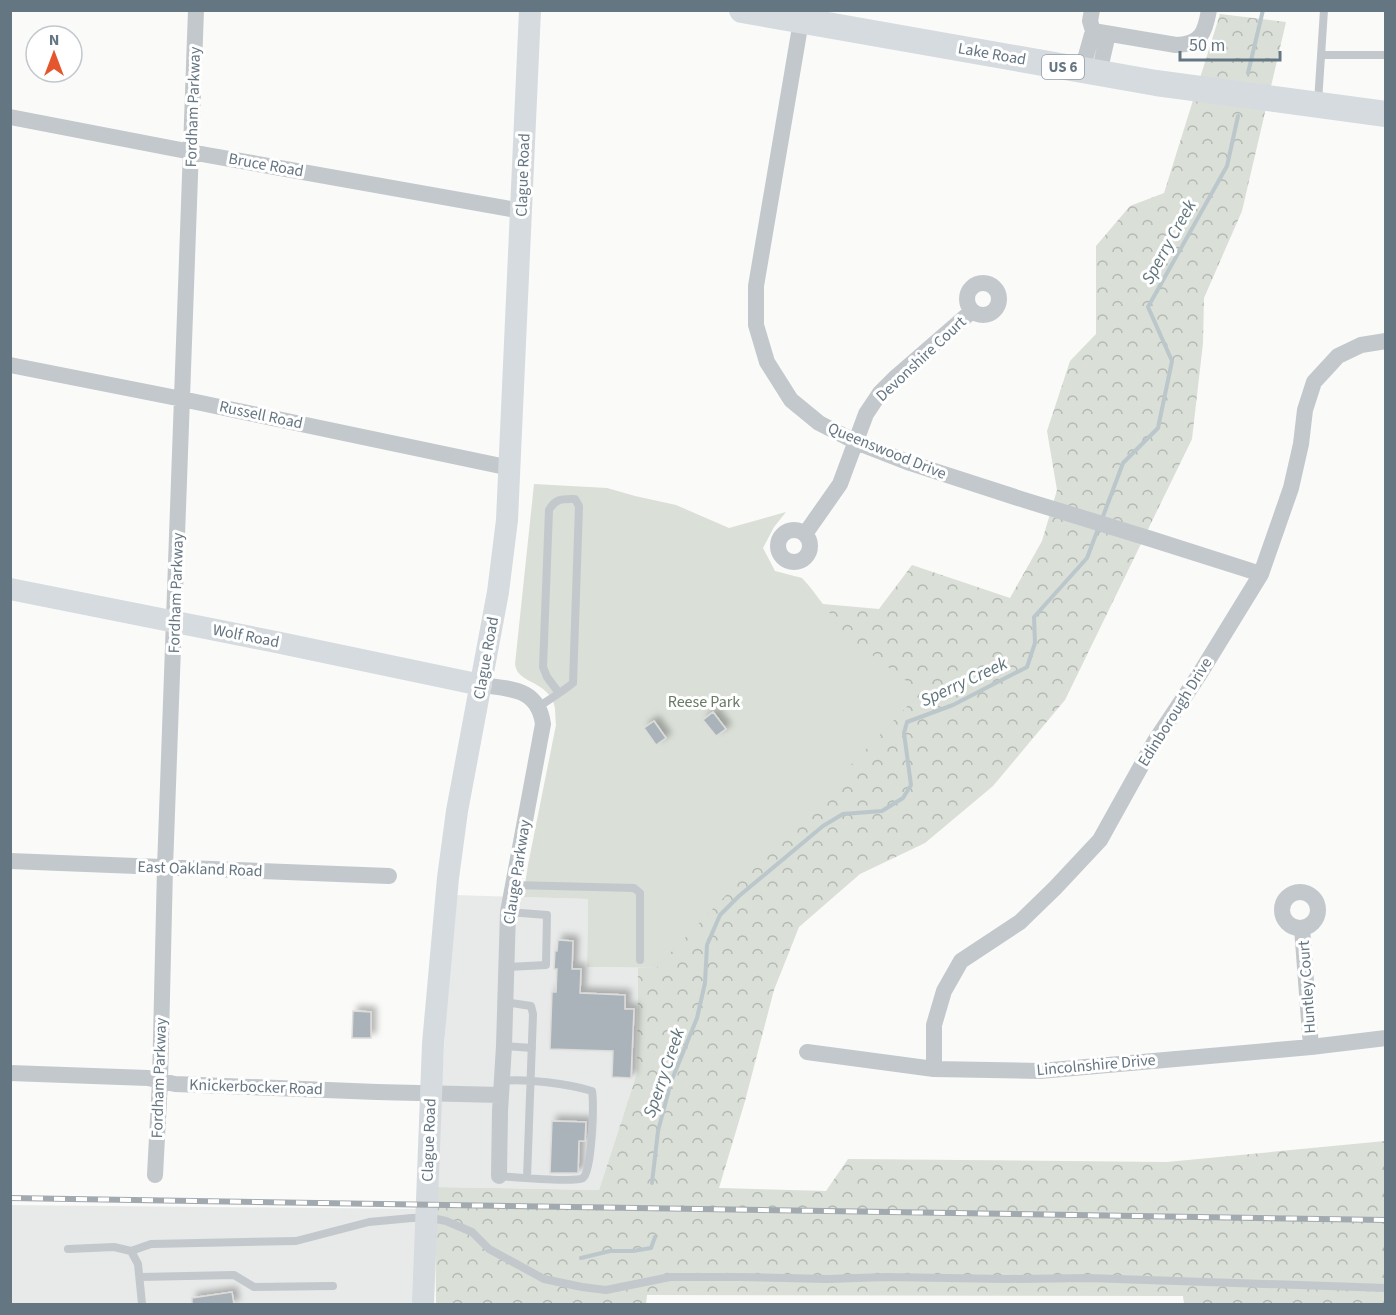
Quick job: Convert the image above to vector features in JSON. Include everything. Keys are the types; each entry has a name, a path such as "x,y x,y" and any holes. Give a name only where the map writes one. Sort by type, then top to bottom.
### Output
{"main road":[{"name":"Clague Road","path":"423,1305 433,1044 448,878 457,811 498,592 507,520 530,10"},
{"name":"Lake Road","path":"742,10 1156,83 1386,114"},
{"name":"Wolf Road","path":"10,589 481,686"}],"street":[{"name":"Fordham Parkway","path":"155,1175 196,10"},
{"path":"1092,10 1090,21 1101,32 1176,45 1188,45 1201,36 1209,10"},
{"name":"Queenswood Drive","path":"801,21 756,286 756,325 767,362 791,400 819,423 856,442 910,463 1021,500 1261,574"},
{"path":"1091,72 1101,32"},
{"name":"Bruce Road","path":"10,117 522,211"},
{"name":"Devonshire Court","path":"805,534 840,484 866,414 880,393 972,311"},
{"name":"Edinborough Drive","path":"934,1069 934,1025 944,991 961,961 1020,922 1100,840 1155,741 1261,574 1291,488 1301,444 1305,410 1314,382 1338,356 1361,345 1386,340"},
{"name":"Russell Road","path":"10,365 510,468"},
{"path":"481,686 523,692 538,707"},
{"name":"Clauge Parkway","path":"499,1176 508,912 543,724 538,707"},
{"name":"East Oakland Road","path":"10,861 389,876"},
{"name":"Huntley Court","path":"1302,928 1311,1047"},
{"name":"Lincolnshire Drive","path":"807,1052 934,1069 1040,1071 1311,1047 1386,1038"},
{"name":"Knickerbocker Road","path":"10,1073 148,1078 175,1084 377,1092 502,1088"}],"lane":[{"path":"1318,106 1324,10"},
{"path":"1322,55 1386,55"},
{"path":"538,707 559,693 573,683 579,506 575,500 562,499 553,503 549,510 543,667 547,677 559,693"},
{"path":"512,885 634,888 640,893 640,960"},
{"path":"506,967 546,965 548,915 508,912"},
{"path":"505,1002 531,1006 533,1014 527,1178"},
{"path":"504,1046 532,1048"},
{"path":"499,1176 571,1180 582,1178 588,1167 593,1117 592,1091 514,1079 502,1088"},
{"path":"68,1249 114,1247 131,1251 151,1244 296,1241 369,1222 432,1218 446,1221 472,1233 489,1249 544,1279 606,1290 670,1277 741,1276 828,1279 1088,1278 1386,1288"},
{"path":"131,1251 138,1264 142,1305"},
{"path":"140,1277 234,1275 254,1287 333,1286"}],"shaded area":[{"path":"454,895 588,899 587,967 638,968 637,1073 599,1190 435,1187"},
{"path":"11,1205 421,1209 418,1304 11,1304"}],"green space":[{"path":"1220,14 1286,22 1242,211 1204,298 1203,343 1192,439 1065,700 993,786 925,843 860,874 799,927 774,990 719,1188 826,1191 848,1159 1167,1162 1385,1141 1385,1304 1184,1304 1183,1296 647,1295 646,1304 436,1304 435,1187 599,1190 637,1073 638,968 656,968 823,604 879,609 912,565 1010,598 1042,541 1057,490 1047,431 1070,361 1096,334 1096,246 1130,206 1164,193"},
{"name":"Reese Park","path":"534,484 607,488 676,505 729,528 786,512 774,527 763,548 775,571 802,578 847,636 921,692 656,968 587,967 588,899 523,897 556,725 554,704 549,694 520,675 515,664"}],"building":[{"path":"713,712 726,729 716,736 703,720"},
{"path":"654,721 666,738 656,745 644,728"},
{"path":"558,940 573,941 572,969 581,969 580,993 625,995 625,1009 634,1009 631,1078 612,1077 613,1051 550,1049 552,992 556,992 555,951 557,951"},
{"path":"353,1011 371,1012 371,1038 352,1038"},
{"path":"552,1121 586,1122 585,1141 579,1141 578,1173 550,1173"},
{"path":"232,1292 234,1305 192,1305 192,1298"}],"waterway":[{"name":"Sperry Creek","path":"1248,73 1263,10"},
{"name":"Sperry Creek","path":"1102,519 1123,463 1158,428 1172,361 1148,307 1227,166 1238,116"},
{"name":"Sperry Creek","path":"652,1183 658,1131 671,1082 697,1018 705,983 707,945 720,915 739,896 823,826 843,814 882,811 903,798 911,785 904,733 907,722 953,705 1027,667 1035,643 1034,617 1087,558 1098,529"},
{"path":"581,1258 610,1251 651,1248 655,1237"}],"railway":[{"path":"10,1198 1386,1220"}]}
